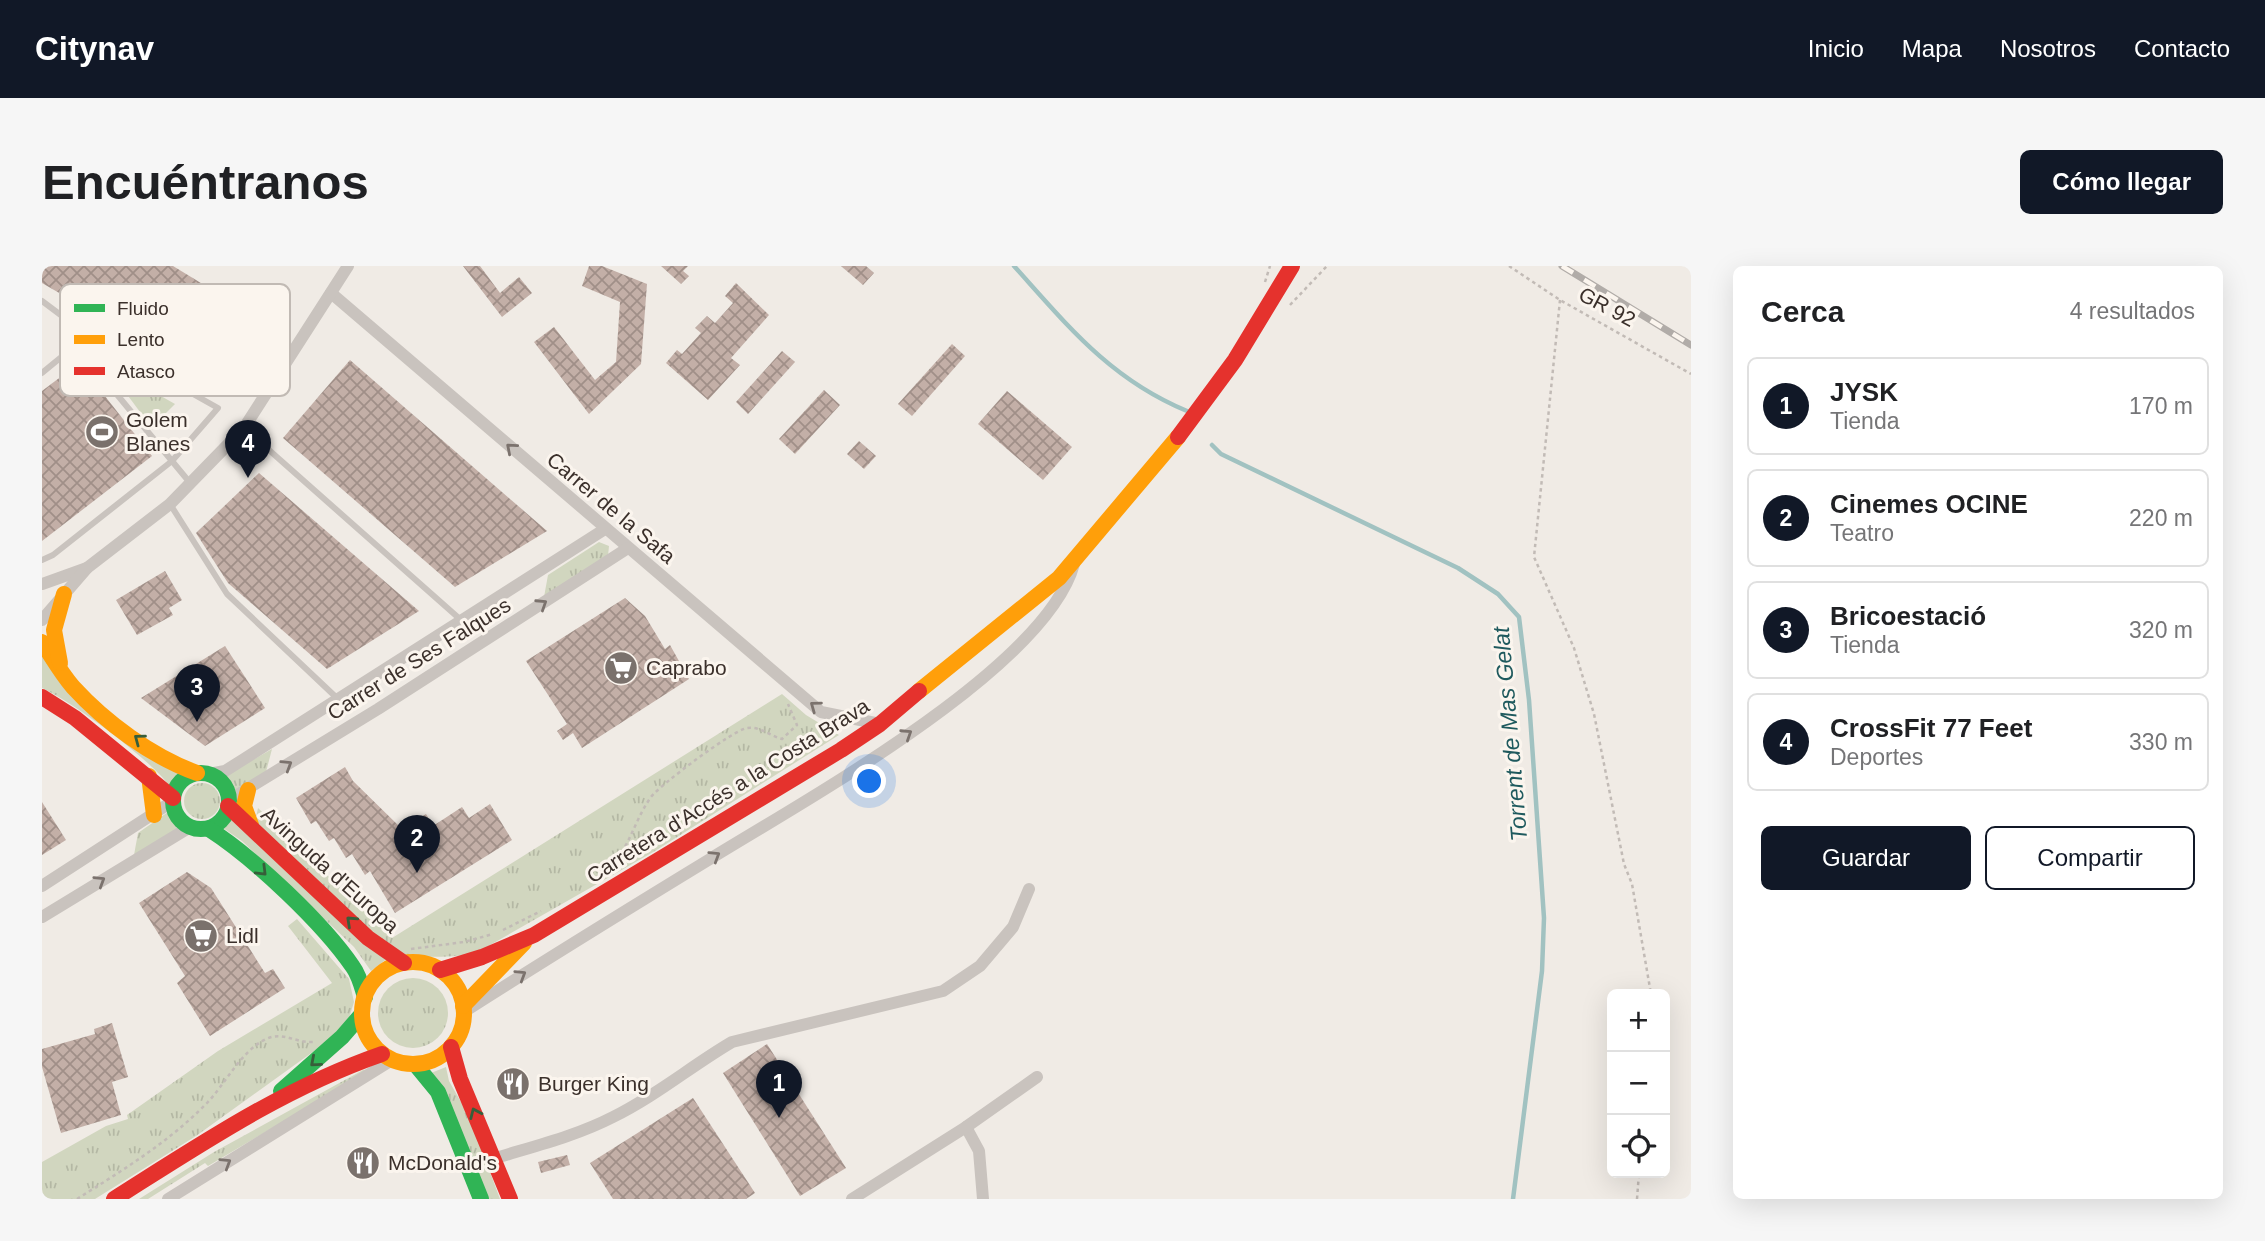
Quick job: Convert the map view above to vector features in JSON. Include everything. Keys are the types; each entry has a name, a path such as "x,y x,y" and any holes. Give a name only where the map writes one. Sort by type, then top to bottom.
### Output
{"main road":[{"name":"Carretera d'Accés a la Costa Brava","path":"440,970 482,957 534,934 880,724 1013,613 1034,601 1075,561 1194,420 1271,306 1292,266"},
{"path":"63,673 54,630 64,594"},
{"path":"42,642 63,673 88,700 172,764 203,774 226,789 229,803 223,818 209,829"},
{"path":"42,696 149,776 173,800"},
{"path":"203,774 185,778 177,787 173,800 175,812 190,827 209,829 237,847 325,933 355,969 365,997"},
{"path":"149,776 154,815"},
{"path":"248,790 244,806 253,829"},
{"name":"Avinguda d'Europa","path":"229,803 368,938 406,956"},
{"name":"Carretera d'Accés a la Costa Brava","path":"463,1009 534,934"},
{"path":"114,1199 264,1105 335,1071 387,1057 415,1064 435,1059 451,1047 460,1032 463,1009 457,988 440,970 406,956 380,975 365,997 362,1014 367,1036 387,1057"},
{"path":"264,1105 342,1037 362,1014"},
{"path":"451,1047 460,1079 496,1158 510,1199"},
{"path":"415,1064 438,1092 481,1199"}],"street":[{"path":"290,357 348,266"},
{"name":"Carrer de la Safa","path":"331,293 821,712 880,724"},
{"path":"42,620 87,568 170,504 191,484 244,428 265,396"},
{"name":"Carrer de Ses Falques","path":"203,774 225,771 605,529"},
{"name":"Carrer de Ses Falques","path":"229,803 628,548"},
{"path":"463,1009 840,778 944,710 1034,631 1069,584 1075,561"},
{"path":"42,584 87,568"},
{"path":"1013,613 1031,620 1034,631"},
{"path":"42,886 154,815 173,800"},
{"path":"42,918 190,827"},
{"path":"496,1158 580,1132 613,1117 665,1088 702,1059 732,1042 943,991 980,966 1013,927 1029,889"},
{"path":"168,1199 387,1057"},
{"path":"852,1199 966,1128 1037,1077"},
{"path":"966,1128 979,1151 983,1199"}],"lane":[{"path":"42,301 60,314"},
{"path":"42,373 60,358"},
{"path":"118,396 191,484"},
{"path":"42,560 53,555 172,461 218,408 197,396"},
{"path":"244,428 462,621"},
{"path":"170,504 228,594 338,699"}],"path":[{"path":"1285,310 1326,266"},
{"name":"GR 92","path":"1508,266 1560,300 1691,374"},
{"path":"1560,300 1534,557 1574,649 1594,714 1624,864 1632,884 1650,989"},
{"path":"595,879 619,858 652,796 666,782 734,732 760,729 782,738 792,733 797,725 788,704"},
{"path":"406,956 494,933 547,908"},
{"path":"77,1199 160,1145 208,1102 242,1060 266,1039 281,1035 307,1042 320,1042"},
{"path":"1637,1199 1639,1178"}],"green space":[{"path":"128,396 161,396 175,404 154,425 149,424"},
{"path":"599,542 609,546 608,556 544,597 548,575"},
{"path":"42,649 51,666 184,775 171,788 148,763 111,733 42,688"},
{"path":"782,694 806,715 839,735 655,851 476,953 432,957 391,950 255,822 258,808 392,938"},
{"path":"272,749 266,772 232,795 221,778"},
{"path":"202,783 215,788 220,801 215,814 202,819 189,814 184,801 189,788"},
{"path":"168,812 178,830 134,855 138,833"},
{"path":"232,817 389,957 371,971 354,947 242,841 223,828"},
{"path":"297,919 349,979 354,1002 346,1028 196,1136 95,1199 42,1199 42,1162 106,1126 128,1119 127,1115 218,1051 332,983 288,926"},
{"path":"413,978 438,988 448,1013 438,1038 413,1048 388,1038 378,1013 388,988"},
{"path":"446,1067 449,1081 469,1116 500,1199 487,1199 431,1073"},
{"path":"372,1069 208,1166 205,1163 148,1199 139,1199 214,1152 363,1070"}],"building":[{"path":"42,266 173,266 203,284 60,284 60,293 42,283"},
{"path":"463,266 480,266 500,293 519,277 532,293 502,317"},
{"path":"589,266 602,266 647,284 641,364 589,414 534,342 554,327 595,380 616,362 620,302 582,286"},
{"path":"661,266 688,266 683,271 689,276 681,284"},
{"path":"841,266 866,266 874,273 863,285"},
{"path":"736,283 769,315 731,358 740,365 708,400 666,363 677,350 682,354 701,333 695,328 707,316 715,323 733,303 725,296"},
{"path":"952,344 965,356 912,416 898,404"},
{"path":"782,351 795,362 748,414 736,402"},
{"path":"350,360 547,531 455,587 283,438"},
{"path":"60,377 60,396 105,396 152,456 42,541 42,391"},
{"path":"824,390 840,405 795,454 779,439"},
{"path":"1007,391 1072,447 1043,480 978,424"},
{"path":"859,441 876,456 864,469 847,454"},
{"path":"259,473 419,611 327,669 228,583 196,533"},
{"path":"165,571 182,600 169,608 173,615 137,635 116,600"},
{"path":"625,598 645,616 665,649 670,645 689,679 582,748 573,733 563,740 557,731 567,724 526,661"},
{"path":"225,646 265,708 205,746 141,698"},
{"path":"345,767 353,781 401,828 426,814 433,826 462,807 469,818 490,804 512,840 395,913 370,871 365,875 352,854 346,858 334,838 329,841 316,821 311,824 296,798"},
{"path":"42,802 66,840 42,855"},
{"name":"Lidl","path":"187,872 211,888 265,973 273,969 285,988 210,1036 177,983 185,976 139,903"},
{"path":"112,1023 128,1077 112,1082 121,1115 61,1133 42,1067 42,1049 95,1034 94,1029"},
{"path":"767,1044 846,1168 800,1196 723,1073"},
{"path":"693,1098 755,1193 746,1199 613,1199 590,1163"},
{"path":"567,1155 570,1165 541,1173 538,1162"}],"waterway":[{"name":"Torrent de Mas Gelat","path":"1014,266 1072,330 1113,367 1160,398 1187,411"},
{"name":"Torrent de Mas Gelat","path":"1212,445 1221,454 1458,568 1498,594 1519,617 1529,700 1544,918 1542,971 1513,1199"}],"railway":[{"path":"1562,266 1691,345"}],"traffic: fast":[{"path":"201,773 212,775 221,781 227,790 229,801 227,812 221,821 212,827 201,829 190,827 181,821 175,812 173,801 175,790 181,781 190,775 201,773"},
{"path":"209,829 266,874 324,931 355,970 365,997"},
{"path":"281,1091 342,1037 362,1014"},
{"path":"415,1064 438,1092 481,1199"}],"traffic: slow":[{"path":"919,691 1059,578 1178,437"},
{"path":"60,663 54,630 64,594"},
{"path":"42,642 69,682 100,713 146,748 197,773"},
{"path":"149,776 154,815"},
{"path":"248,790 244,806 251,825"},
{"path":"463,1006 524,943"},
{"path":"413,962 432,966 449,977 460,994 464,1013 460,1032 449,1049 432,1060 413,1064 394,1060 377,1049 366,1032 362,1013 366,994 377,977 394,966 413,962"}],"traffic: jam":[{"path":"1178,437 1235,360 1292,266"},
{"path":"440,970 482,957 534,935 841,750 880,724 919,691"},
{"path":"42,697 75,718 173,798"},
{"path":"228,806 368,938 404,963"},
{"path":"451,1047 460,1079 510,1199"},
{"path":"114,1199 277,1100 382,1054"}],"place":[{"name":"Golem Blanes","path":"102,432"},
{"name":"CrossFit 77 Feet","path":"248,478"},
{"name":"Caprabo","path":"621,668"},
{"name":"Bricoestació","path":"197,722"},
{"name":"Cinemes OCINE","path":"417,873"},
{"name":"Lidl","path":"201,936"},
{"name":"Burger King","path":"513,1084"},
{"name":"JYSK","path":"779,1118"},
{"name":"McDonald's","path":"363,1163"}]}
